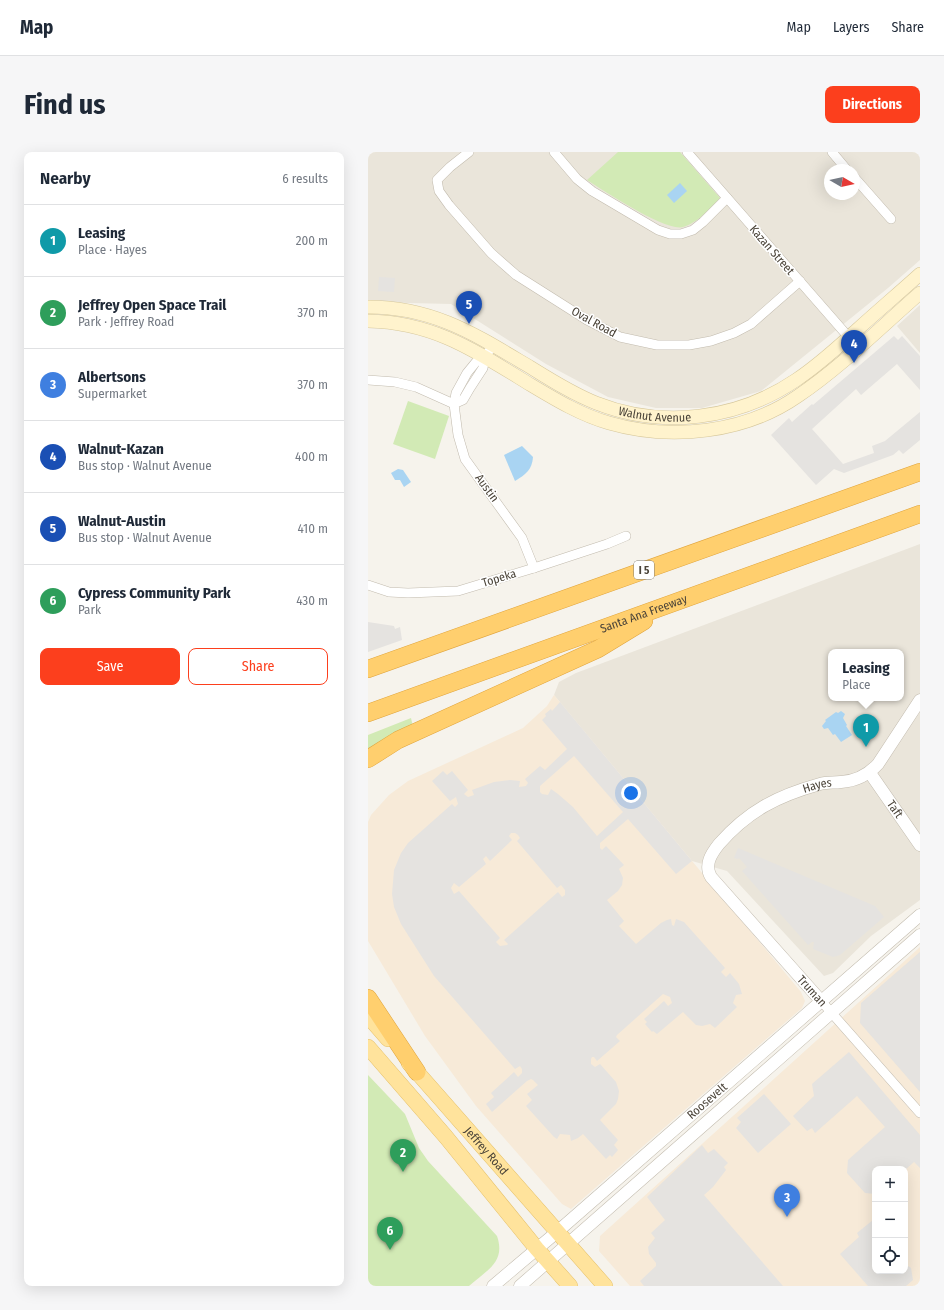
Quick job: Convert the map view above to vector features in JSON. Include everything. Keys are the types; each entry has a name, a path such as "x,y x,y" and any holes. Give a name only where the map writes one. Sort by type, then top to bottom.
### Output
{"highway":[{"name":"I 5","path":"368,669 920,472"},
{"name":"Santa Ana Freeway","path":"368,713 920,514"},
{"path":"368,759 398,740 598,649 675,602"},
{"path":"368,998 417,1072"}],"main road":[{"name":"Walnut Avenue","path":"368,307 407,310 433,317 463,328 574,393 614,410 644,416 673,418 706,416 741,408 766,398 798,379 849,337 920,274"},
{"name":"Walnut Avenue","path":"368,321 396,323 432,331 462,344 579,412 609,423 644,430 666,432 704,430 739,423 769,412 794,399 818,382 920,293"},
{"path":"609,423 614,410"},
{"name":"Jeffrey Road","path":"368,1016 605,1286"},
{"name":"Jeffrey Road","path":"368,1046 570,1286"}],"street":[{"name":"Oval Road","path":"468,152 437,180 439,190 491,253 516,275 587,320 620,337 657,345 689,345 712,341 734,333 751,324 800,281"},
{"path":"554,152 577,179 592,191 658,230 670,234 681,234 693,230 704,222 727,198"},
{"name":"Kazan Street","path":"687,152 858,347"},
{"path":"832,152 843,164"},
{"path":"860,184 891,220"},
{"path":"368,380 395,382 416,387 454,404 463,400 483,368 485,357 493,345"},
{"name":"Austin","path":"454,404 458,435 465,459 522,538 534,568"},
{"name":"Topeka","path":"368,585 389,592 408,593 458,591 534,568 607,544 626,536"},
{"name":"Hayes","path":"707,867 708,861 713,853 730,832 744,818 762,806 779,798 821,784 850,782 870,772 878,764 920,700"},
{"name":"Taft","path":"870,772 920,845"},
{"name":"Truman","path":"707,867 711,877 920,1113"},
{"name":"Roosevelt","path":"493,1286 538,1249 920,915"},
{"name":"Roosevelt","path":"520,1286 709,1122 831,1012 920,935"},
{"path":"697,1109 709,1122"}],"shaded area":[{"path":"368,152 920,152 920,260 888,288 761,391 702,408 656,408 608,397 546,364 451,304 368,302"},
{"path":"379,277 395,278 394,292 378,291"},
{"path":"920,305 920,353 897,326"},
{"path":"894,336 898,340 902,336 920,356 920,390 897,364 861,395 856,389 812,429 843,464 874,453 872,446 885,441 920,412 920,440 903,454 899,450 893,455 844,473 834,469 816,485 771,435 789,418 792,422"},
{"path":"920,544 920,900 871,936 833,973 824,976 727,871 692,861 554,695 559,682 576,673"},
{"path":"368,622 394,626 395,629 400,627 402,640 368,652"},
{"path":"554,695 801,992 805,1001 802,1008 571,1209 562,1204 476,1106 425,1036 368,941 368,822 371,815 389,795 408,781 523,728 547,706"},
{"path":"560,702 692,861 676,874 628,819 600,843 600,848 602,850 606,846 624,865 619,869 623,878 622,885 618,891 607,900 624,921 619,926 636,944 661,923 667,920 671,919 672,925 674,926 676,919 684,922 725,968 721,972 726,977 730,973 739,984 742,994 736,995 733,1003 737,1007 715,1028 710,1024 702,1026 696,1025 683,1012 657,1034 653,1031 652,1032 645,1024 647,1022 644,1019 664,1001 668,1006 672,1003 670,997 663,994 617,1035 616,1037 620,1041 597,1061 594,1057 592,1057 591,1064 595,1067 600,1064 616,1082 619,1091 616,1104 600,1120 618,1140 614,1145 618,1150 612,1157 610,1155 606,1159 583,1134 571,1141 570,1135 560,1134 557,1139 554,1137 526,1106 532,1100 527,1094 538,1085 531,1079 492,1112 486,1104 494,1097 491,1093 514,1072 518,1077 522,1073 522,1069 520,1066 515,1069 434,976 401,924 394,907 392,894 394,870 401,853 408,843 452,804 455,807 458,804 456,797 450,801 432,781 443,771 447,775 452,771 468,790 464,794 468,797 474,795 472,790 494,782 510,780 520,781 519,787 526,786 528,783 525,779 540,766 545,770 567,749 542,720 546,716 545,714 551,709 552,711","holes":["574,756 623,812 597,836 573,807 558,794 551,789 548,795 540,792 540,786","511,833 518,835 520,838 517,841 557,888 561,885 565,890 565,895 562,897 558,892 504,940 508,944 507,945 500,946 496,942 500,938 459,891 454,894 451,888 454,883 459,887 486,864 483,859 486,856 490,861 512,840 509,836"]},
{"path":"738,848 875,906 884,917 840,955 833,957 813,949 814,942 808,945 742,871 747,867 739,858 734,858"},
{"path":"920,947 920,1286 630,1286 599,1251 600,1236"},
{"path":"920,952 920,1092 860,1023 861,1003"},
{"path":"849,1052 920,1135 920,1168 914,1162 908,1167 908,1166 872,1166 872,1194 865,1193 847,1173 848,1160 885,1127 857,1096 815,1133 812,1128 807,1131 793,1116 814,1096 812,1084"},
{"path":"764,1094 791,1124 758,1153 736,1128 741,1122 737,1118"},
{"path":"702,1145 708,1153 714,1149 728,1163 724,1167 726,1170 713,1187 704,1195 783,1286 644,1286 640,1281 656,1266 656,1263 649,1254 648,1247 655,1238 651,1233 665,1220 647,1197"},
{"path":"872,1221 872,1274 908,1274 908,1266 911,1268 913,1280 906,1286 868,1286 840,1254 859,1237 857,1233"}],"green space":[{"path":"618,152 680,152 720,198 708,211 693,223 683,227 675,227 663,223 635,210 587,180"},
{"path":"408,401 449,416 435,459 393,444"},
{"path":"411,718 413,727 368,752 368,735"},
{"path":"368,1075 405,1114 419,1148 428,1161 497,1236 499,1253 497,1259 488,1270 469,1286 368,1286"}],"water":[{"path":"680,183 687,191 674,203 667,195"},
{"path":"522,446 533,457 528,471 515,481 504,455"},
{"path":"398,469 403,470 411,482 404,487 400,480 395,480 391,473"},
{"path":"841,711 845,714 843,718 852,735 841,742 828,728 824,729 822,726 826,721 825,720 836,712 838,713"}],"place":[{"name":"Walnut-Austin","path":"469,324"},
{"name":"Walnut-Kazan","path":"854,363"},
{"name":"Leasing","path":"866,747"},
{"name":"Jeffrey Open Space Trail","path":"403,1172"},
{"name":"Albertsons","path":"787,1217"},
{"name":"Cypress Community Park","path":"390,1250"}]}
